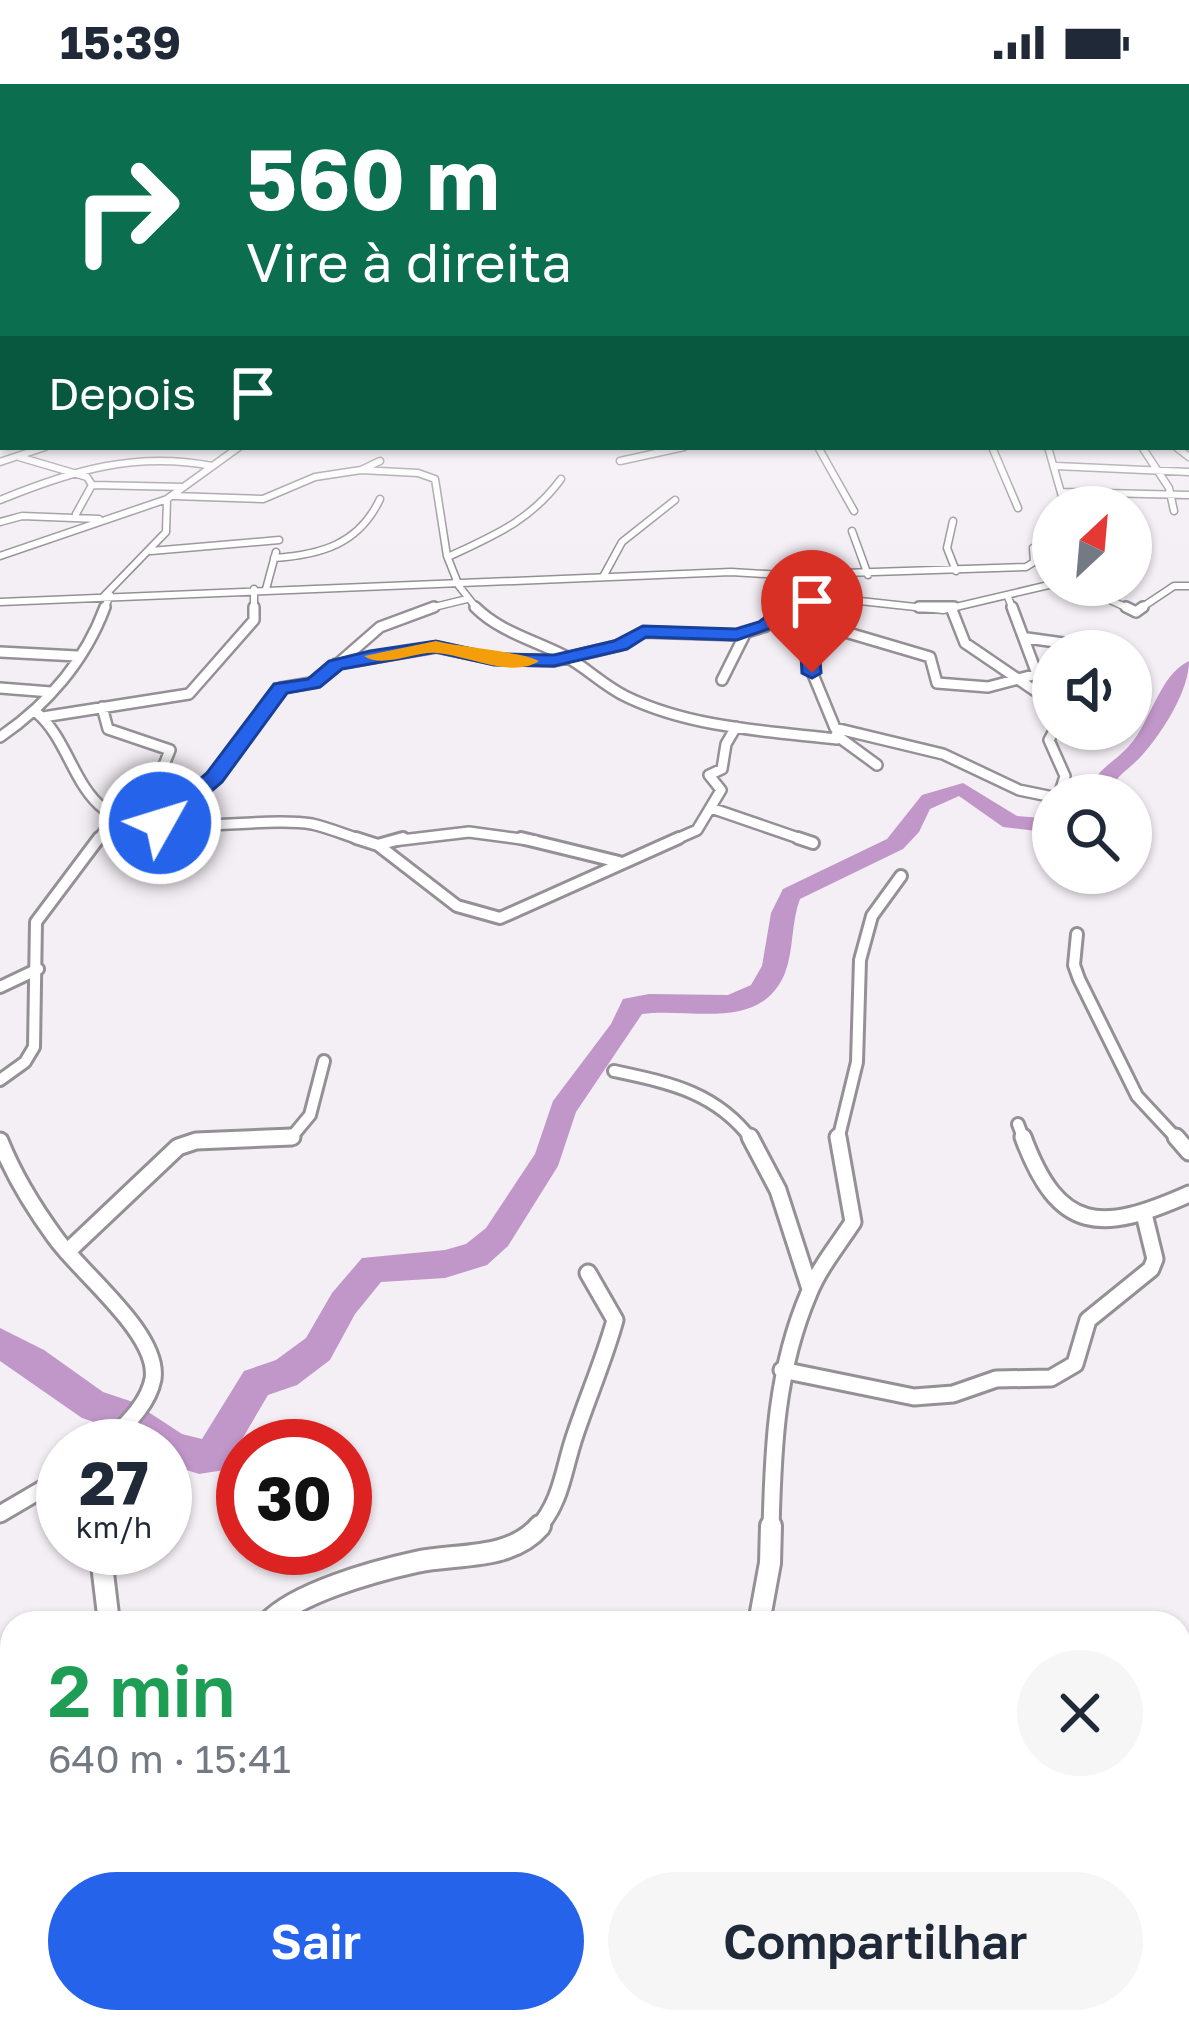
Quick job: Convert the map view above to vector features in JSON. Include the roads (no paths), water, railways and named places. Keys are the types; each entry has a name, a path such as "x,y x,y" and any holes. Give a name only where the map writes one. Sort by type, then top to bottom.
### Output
{"street":[{"path":"0,462 37,450"},
{"path":"0,556 168,498 235,450"},
{"path":"618,450 624,460 669,450"},
{"path":"820,450 854,511"},
{"path":"993,450 1018,508"},
{"path":"1049,450 1060,486"},
{"path":"1144,450 1159,471 1174,511"},
{"path":"19,457 88,477 92,485"},
{"path":"0,500 65,471 128,458 173,457 212,466"},
{"path":"145,483 173,457"},
{"path":"361,470 380,461"},
{"path":"1055,466 1189,472"},
{"path":"168,498 263,499 315,476 361,470 418,473 434,479 441,494 440,531 466,598 500,628 568,658 606,686 647,706 736,728 836,733 943,754 1032,792"},
{"path":"450,556 511,530 542,505 561,479"},
{"path":"92,485 184,487"},
{"path":"76,514 92,485"},
{"path":"1152,495 1189,495"},
{"path":"40,715 51,692 102,623 107,596 169,527 168,498"},
{"path":"274,557 311,556 355,538 376,513 380,499"},
{"path":"603,577 613,550 647,514 675,500"},
{"path":"0,523 22,516 76,514 102,519"},
{"path":"953,521 947,548 956,571"},
{"path":"852,531 868,575"},
{"path":"151,551 280,537 266,589"},
{"path":"0,602 731,572 868,575 1032,563"},
{"path":"782,575 800,591 838,599 952,610 1032,590"},
{"path":"1152,602 1176,586 1189,586"},
{"path":"0,737 40,715 189,694 254,620 254,590"},
{"path":"800,591 808,616 812,673 836,733 877,765"},
{"path":"336,664 436,647 540,662 620,645 643,632 746,633 779,615 808,616 930,657 933,680 942,685 984,687 1024,681 1037,672 1008,597"},
{"path":"160,823 215,777 281,688 314,683 380,627 422,609 466,598"},
{"path":"952,610 960,638 1032,687"},
{"path":"722,680 746,633"},
{"path":"1027,638 1032,639"},
{"path":"0,652 77,656"},
{"path":"0,688 51,692"},
{"path":"0,1079 25,1062 34,1047 36,922 113,816 164,766 170,750 108,729 102,707"},
{"path":"40,715 54,727 98,805 113,816 160,823 311,824 379,845 458,906 500,918 697,830 721,790 710,774 722,769 736,728"},
{"path":"711,808 813,843"},
{"path":"379,845 422,831 468,828 619,862"},
{"path":"761,1611 770,1563 773,1436 782,1370 810,1289 853,1222 837,1133 857,1062 860,960 872,916 901,876"},
{"path":"1077,934 1074,965 1078,979 1137,1096 1189,1152"},
{"path":"0,987 38,969"},
{"path":"67,1252 178,1147 196,1141 298,1135 307,1124 324,1061"},
{"path":"614,1072 693,1091 721,1106 743,1130 776,1186 810,1289"},
{"path":"1018,1124 1055,1202 1095,1216 1144,1214 1189,1193"},
{"path":"0,1141 8,1162 67,1252 149,1350 154,1373 128,1419"},
{"path":"782,1370 914,1397 953,1394 996,1379 1036,1380 1062,1374 1075,1364 1088,1320 1151,1268 1155,1259 1144,1214"},
{"path":"281,1611 335,1586 415,1562 512,1548 545,1524 555,1508 574,1434 599,1377 615,1320 588,1273"},
{"path":"0,1514 36,1493"},
{"path":"103,1575 108,1611"}],"waterway":[{"path":"1106,774 1145,740 1189,666"},
{"path":"192,1454 211,1457 256,1383 285,1373 318,1349 356,1286 373,1268 445,1264 476,1255 497,1237 548,1158 563,1109 622,1028 632,1006 728,1004 760,991 775,966 783,913 791,894 895,844 906,836 930,799 963,789 1011,822 1032,824"},
{"path":"0,1344 94,1406 121,1414"}]}
